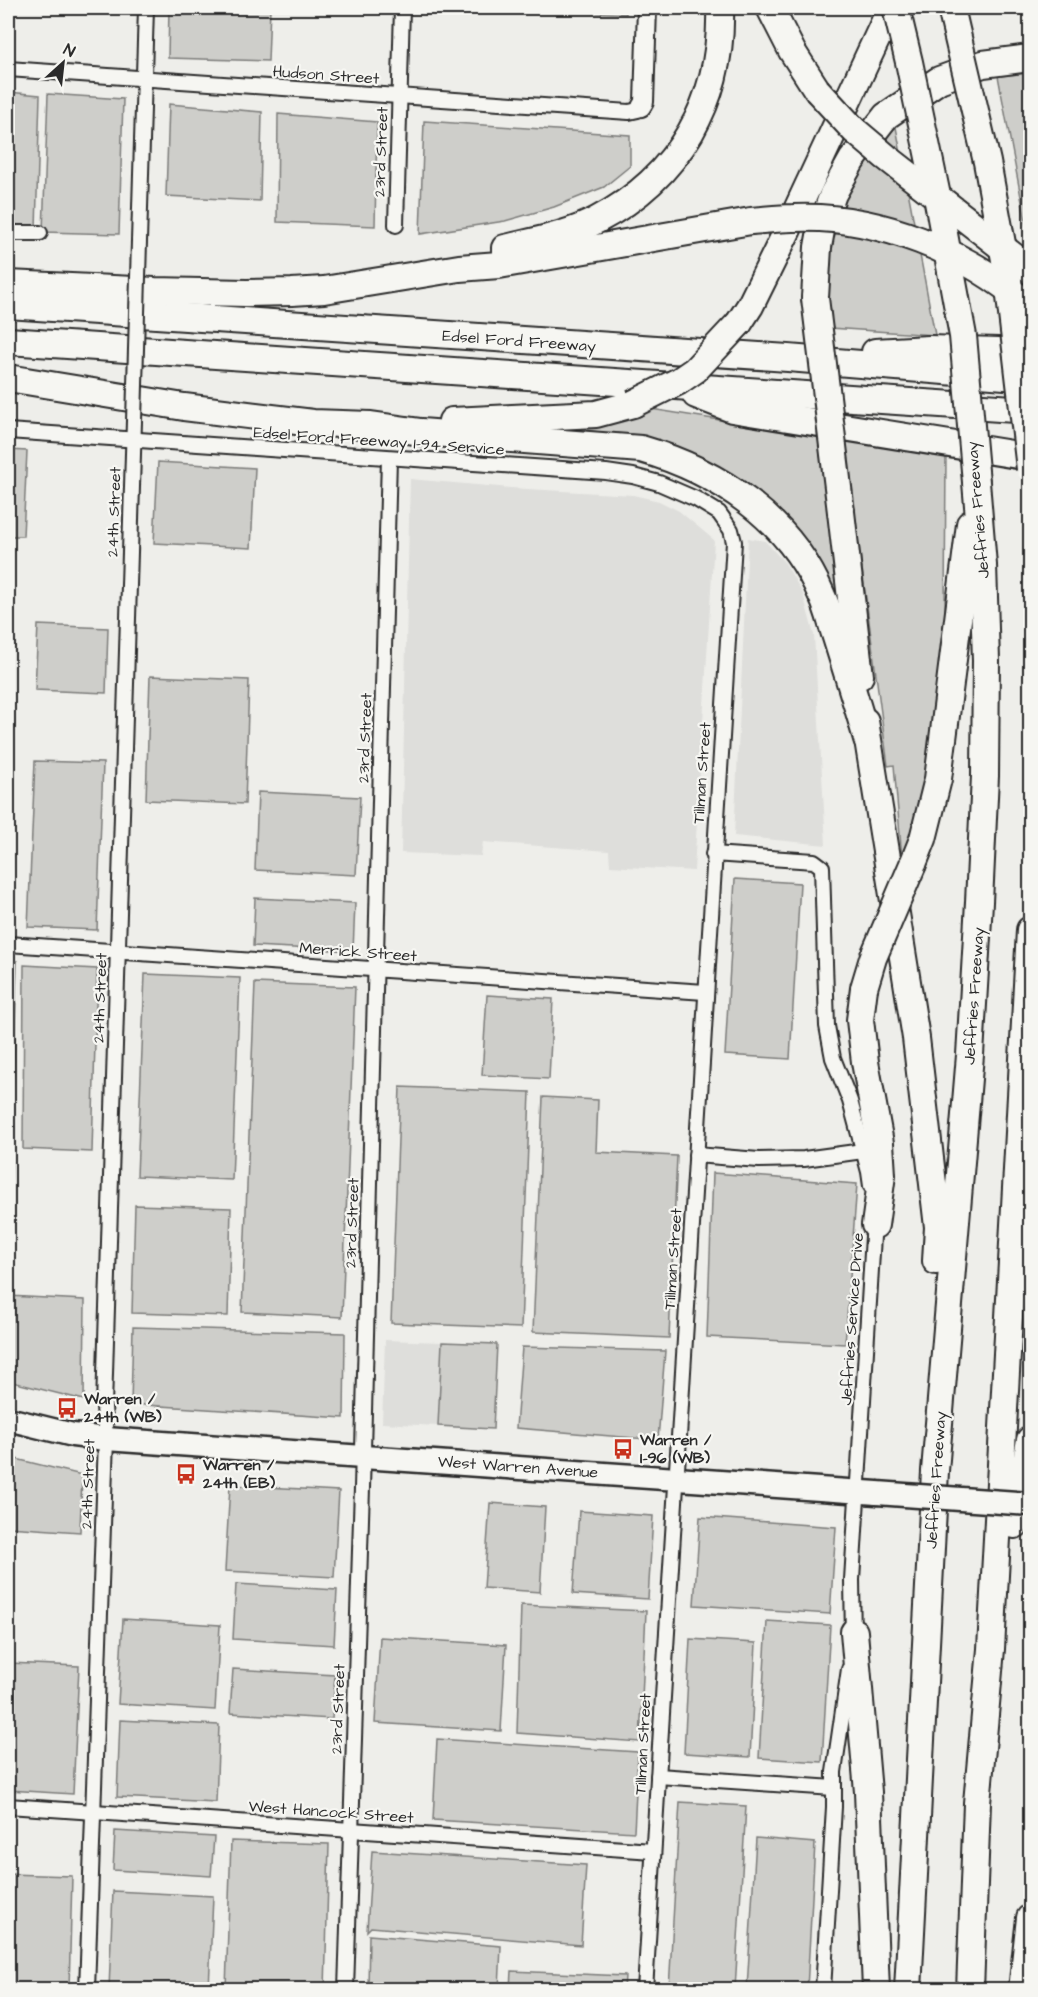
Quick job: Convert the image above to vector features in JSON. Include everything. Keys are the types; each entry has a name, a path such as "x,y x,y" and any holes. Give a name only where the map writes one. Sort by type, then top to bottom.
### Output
{"highway":[{"path":"459,268 501,249 565,233 595,221 643,190 682,146 704,107 716,68 720,43 720,8"},
{"path":"770,8 792,51 817,90 854,130 1030,269"},
{"path":"8,378 184,407 313,423 371,425 596,414 633,404 679,381 695,370 739,323 788,229 894,8"},
{"name":"Jeffries Freeway","path":"894,8 909,62 963,336 983,565 986,661 981,868 970,1054 935,1471 908,1989"},
{"path":"951,8 987,162 1007,271 1030,470"},
{"path":"935,1471 930,1426 938,1227 929,1136 914,1028 867,739 815,298 818,247 822,225 834,194 852,160 886,116 939,80 983,64 1030,58"},
{"path":"8,284 246,293 324,290 459,268 499,265 752,221 795,217 852,222 884,228 915,238 974,266 1016,294 1030,307"},
{"name":"Edsel Ford Freeway","path":"8,305 788,358 1030,378"},
{"name":"Edsel Ford Freeway","path":"8,341 1030,410"},
{"path":"788,358 929,349 1030,352"},
{"path":"673,387 732,409 1030,457"},
{"path":"371,425 421,432 641,449 694,467 726,485 769,520 805,564 822,595 867,739"},
{"path":"875,1225 882,1175 880,1143 865,1062 860,1020 864,988 873,958 913,864 933,806 976,482"},
{"path":"970,1989 977,1803 991,1649 1030,930"},
{"path":"991,1649 1030,1440"},
{"path":"854,1632 868,1792 876,1989"},
{"path":"1022,1989 1030,1918"}],"main road":[{"name":"West Warren Avenue","path":"8,1419 73,1435 106,1439 1030,1504"}],"street":[{"name":"24th Street","path":"87,1989 106,1439 104,1407 146,8"},
{"name":"23rd Street","path":"396,225 402,8"},
{"path":"641,107 644,93 647,8"},
{"name":"Hudson Street","path":"8,69 629,112 641,107"},
{"path":"8,233 40,233"},
{"name":"Edsel Ford Freeway I-94 Service","path":"8,431 606,472 659,483 696,499 719,513 731,530"},
{"name":"23rd Street","path":"346,1989 389,458"},
{"name":"Tillman Street","path":"645,1989 713,854 734,542 731,530"},
{"name":"Jeffries Service Drive","path":"713,854 814,861 822,867 827,1026 833,1058 850,1101 869,1172 875,1225 867,1492 852,1580 854,1632 834,1772 823,1989"},
{"name":"Merrick Street","path":"8,944 705,992"},
{"path":"696,1155 759,1160 804,1159 863,1151"},
{"path":"658,1776 834,1788"},
{"name":"West Hancock Street","path":"8,1806 653,1851"}],"shaded area":[{"path":"169,8 270,8 268,61 168,58"},
{"path":"544,8 626,8 626,14 544,10"},
{"path":"1030,73 1030,244 998,76"},
{"path":"8,92 40,95 36,228 8,227"},
{"path":"48,94 123,99 119,234 43,232"},
{"path":"169,104 262,112 260,201 166,196"},
{"path":"278,114 377,122 375,226 277,222"},
{"path":"424,121 630,135 630,166 604,187 554,207 505,221 420,234"},
{"path":"896,127 935,335 830,328 830,262 838,218 855,177 870,154"},
{"path":"651,409 820,436 842,591 834,592 794,531 775,507 761,494 722,468 664,444 624,435 580,430 581,425"},
{"path":"845,439 946,452 945,612 937,718 917,827 902,858 894,765 888,766"},
{"path":"8,450 27,451 23,536 8,536"},
{"path":"158,462 255,468 251,548 154,543"},
{"path":"410,479 510,488 633,495 659,501 679,511 714,540 694,871 610,866 609,851 483,842 481,856 401,853"},
{"path":"748,538 765,541 785,563 803,594 814,635 826,845 734,836"},
{"path":"38,625 108,628 106,693 35,690"},
{"path":"150,676 249,680 245,804 146,800"},
{"path":"35,761 103,763 97,930 28,927"},
{"path":"258,792 360,797 356,875 255,870"},
{"path":"735,879 800,883 790,1059 725,1055"},
{"path":"255,898 355,903 353,951 253,946"},
{"path":"8,961 17,961 10,1192 8,1192"},
{"path":"24,965 97,969 92,1152 23,1149"},
{"path":"145,974 240,978 232,1180 137,1176"},
{"path":"255,983 355,987 342,1317 242,1312"},
{"path":"487,995 553,999 549,1079 482,1075"},
{"path":"400,1087 530,1092 521,1328 391,1323"},
{"path":"543,1097 598,1100 596,1152 677,1156 669,1338 533,1332"},
{"path":"713,1173 857,1184 845,1344 707,1337"},
{"path":"135,1205 231,1208 228,1316 132,1313"},
{"path":"8,1296 85,1300 84,1400 8,1381"},
{"path":"133,1327 345,1333 344,1418 131,1404"},
{"path":"385,1340 442,1342 438,1426 382,1423"},
{"path":"442,1342 497,1344 493,1429 438,1426"},
{"path":"522,1347 665,1351 658,1440 516,1428"},
{"path":"8,1457 82,1475 80,1532 8,1527"},
{"path":"230,1485 339,1491 334,1577 225,1571"},
{"path":"490,1503 545,1507 540,1592 484,1588"},
{"path":"579,1511 653,1516 648,1599 573,1594"},
{"path":"700,1517 836,1527 830,1614 694,1605"},
{"path":"236,1584 337,1590 334,1645 233,1639"},
{"path":"521,1605 646,1611 640,1742 517,1733"},
{"path":"123,1619 220,1625 215,1710 118,1704"},
{"path":"767,1621 830,1625 822,1762 759,1758"},
{"path":"380,1637 506,1645 501,1731 375,1723"},
{"path":"690,1639 756,1643 750,1757 684,1753"},
{"path":"8,1663 79,1666 73,1794 8,1790"},
{"path":"233,1669 335,1675 332,1719 230,1713"},
{"path":"120,1720 219,1725 216,1802 117,1797"},
{"path":"437,1739 638,1752 634,1832 433,1820"},
{"path":"680,1802 746,1806 735,1989 669,1989"},
{"path":"115,1831 214,1837 211,1876 113,1870"},
{"path":"756,1838 815,1843 807,1989 747,1989"},
{"path":"231,1841 329,1844 325,1989 226,1989"},
{"path":"372,1851 586,1865 581,1945 371,1927 367,1931"},
{"path":"8,1874 72,1876 69,1989 8,1989"},
{"path":"113,1891 213,1896 209,1989 109,1989"},
{"path":"369,1935 501,1946 499,1989 368,1989"},
{"path":"511,1971 625,1976 624,1989 510,1989"}],"place":[{"name":"Warren / 24th (WB)","path":"67,1408"},
{"name":"Warren / I-96 (WB)","path":"623,1449"},
{"name":"Warren / 24th (EB)","path":"186,1474"}]}
